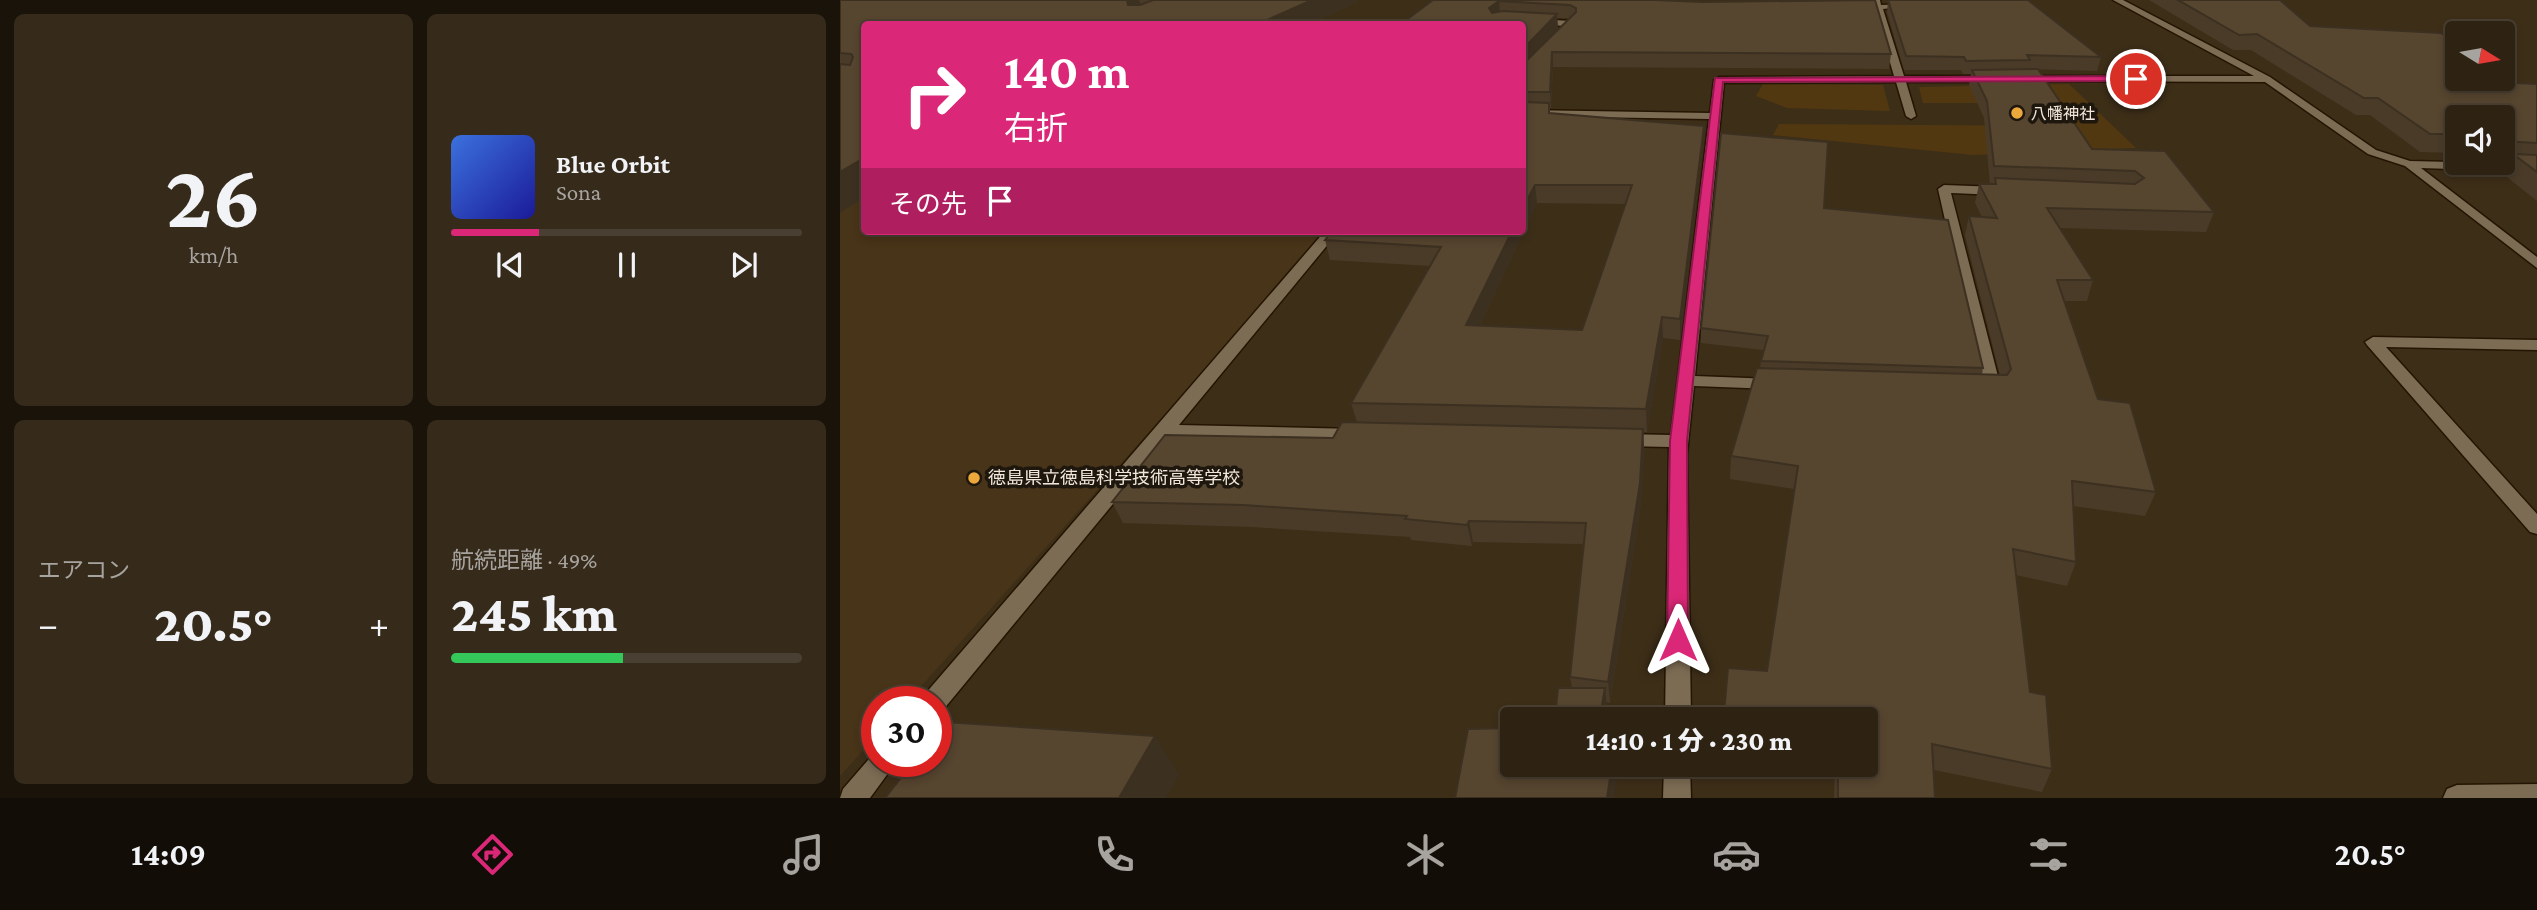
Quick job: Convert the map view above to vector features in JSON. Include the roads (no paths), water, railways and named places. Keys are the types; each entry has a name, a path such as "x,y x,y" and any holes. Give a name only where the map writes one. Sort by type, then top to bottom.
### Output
{"street":[{"path":"2117,0 2267,79 2372,152 2409,164 2537,168"},
{"path":"1911,116 1878,4 1920,6"},
{"path":"1501,21 1503,19 1571,24 1555,41"},
{"path":"1678,707 1679,441 1718,80 2267,79"},
{"path":"1526,113 1716,116"},
{"path":"2409,164 2537,264"},
{"path":"1965,391 1993,392 1944,189 2010,191"},
{"path":"947,686 1329,235"},
{"path":"2537,345 2373,342 2537,527"},
{"path":"1686,381 1784,384"},
{"path":"1162,430 1372,435"},
{"path":"1609,440 1679,441"},
{"path":"853,798 871,777"},
{"path":"1677,798 1678,777"},
{"path":"2458,798 2537,797"}],"place":[{"name":"八幡神社","path":"2017,113"},
{"name":"徳島県立徳島科学技術高等学校","path":"974,478"}]}
